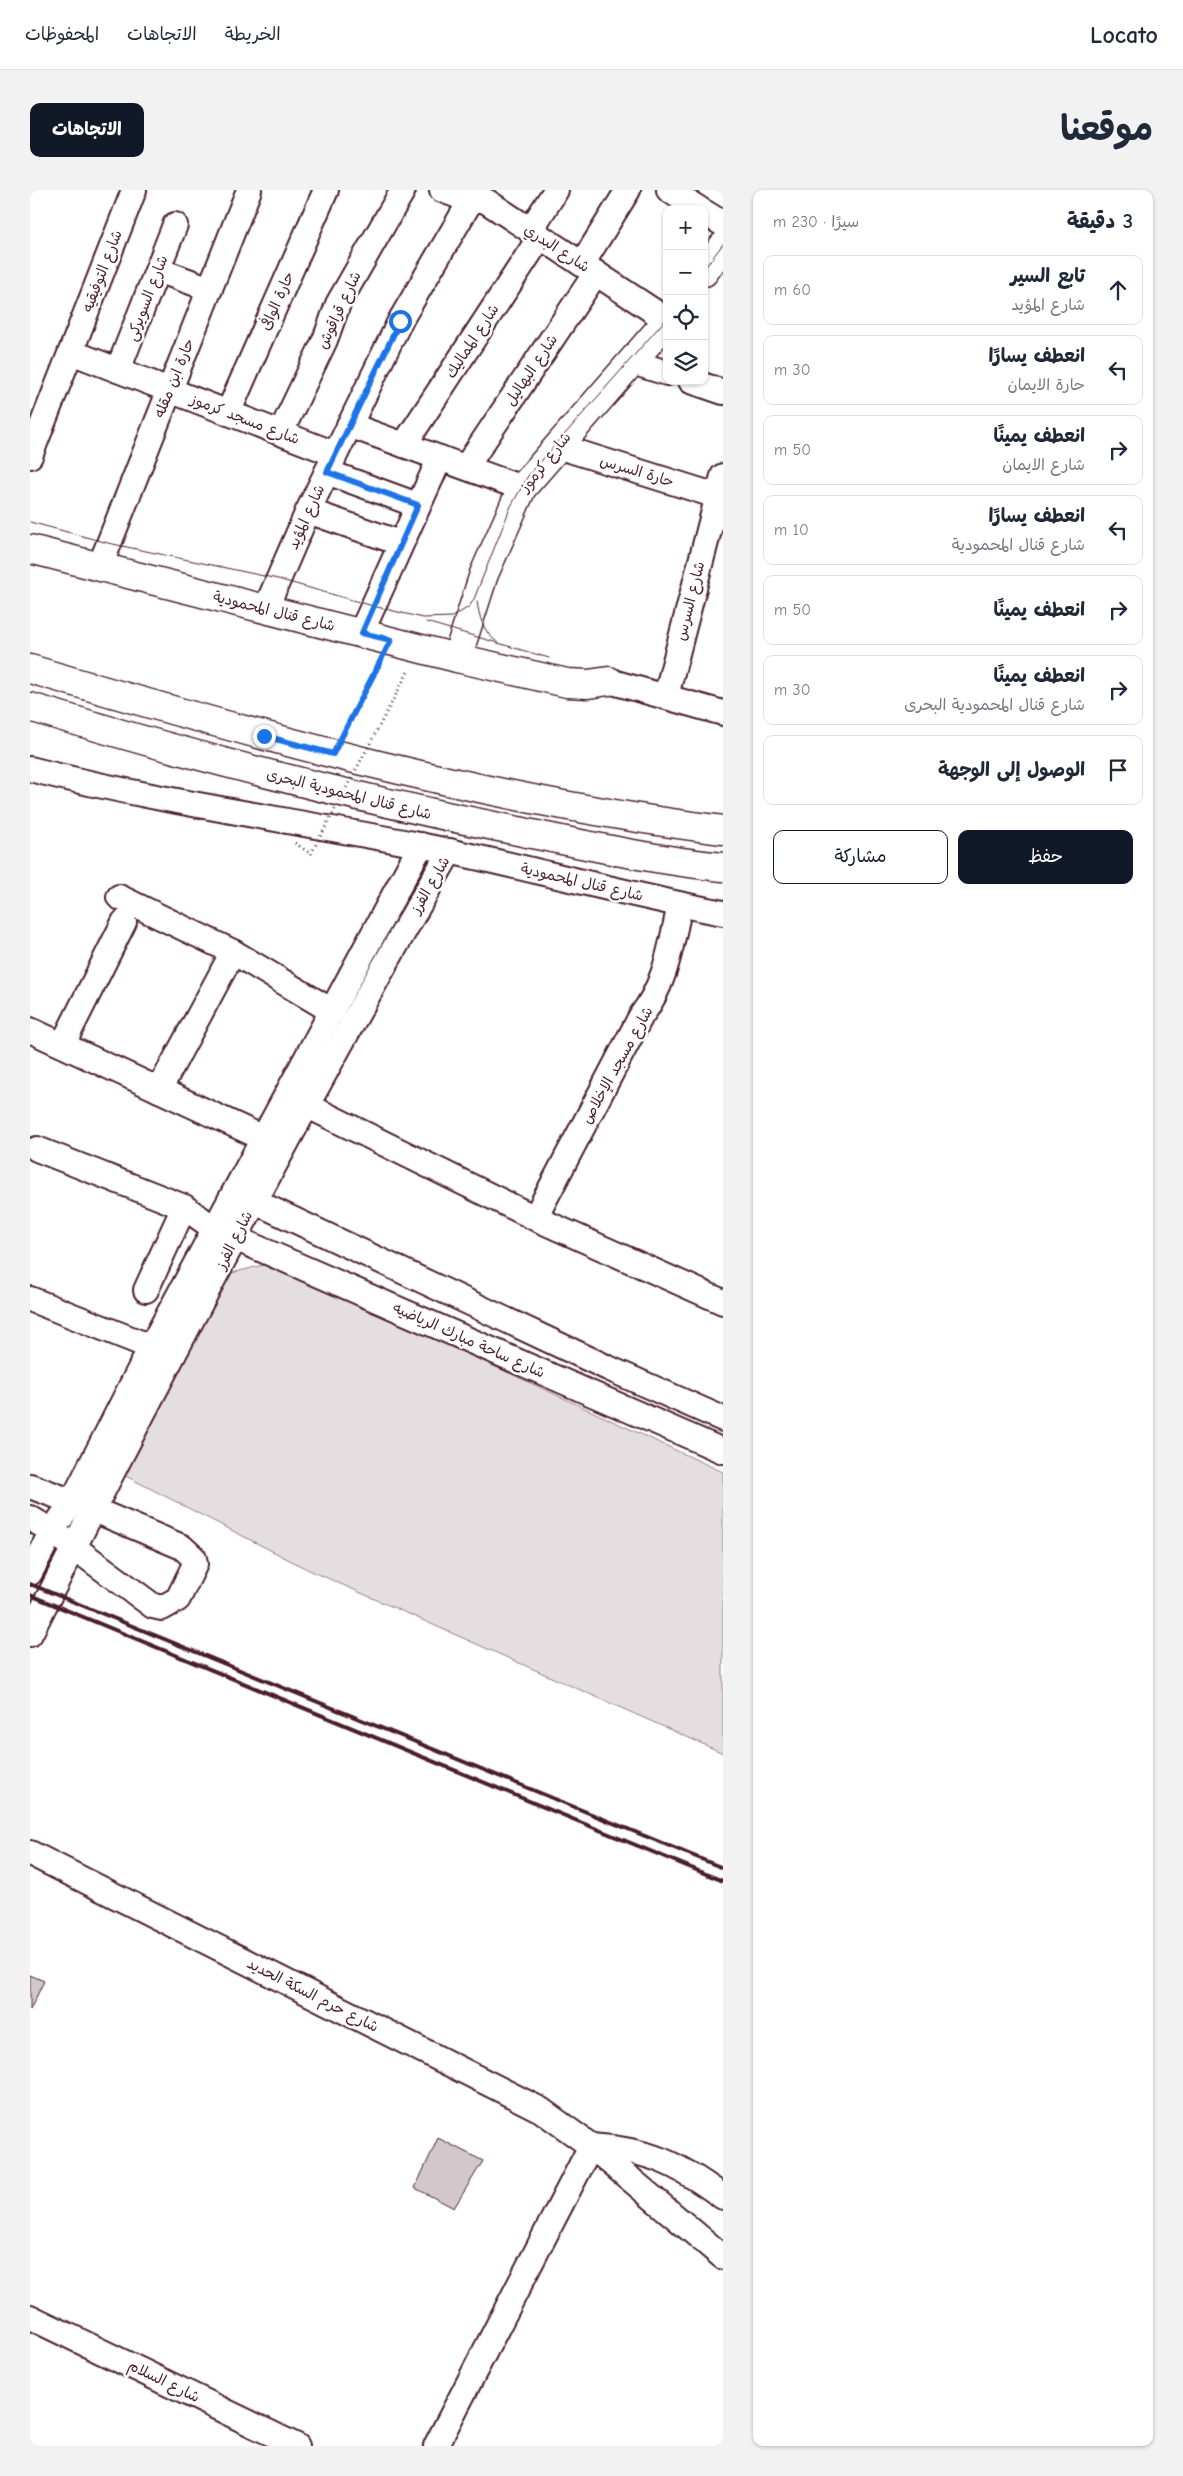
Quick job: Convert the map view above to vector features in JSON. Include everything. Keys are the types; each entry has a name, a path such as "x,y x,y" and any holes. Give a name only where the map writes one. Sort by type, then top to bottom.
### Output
{"main road":[{"name":"شارع كرموز","path":"457,658 484,574 522,488 663,325"},
{"name":"شارع قنال المحمودية","path":"30,549 457,658 567,683 588,684 609,681"},
{"path":"30,669 182,714 333,754 490,789 649,821 723,830"},
{"name":"شارع قنال المحمودية البحرى","path":"30,707 141,741 306,784 440,816 672,862"},
{"path":"649,821 723,811"},
{"path":"672,862 723,867"},
{"path":"672,862 723,880"}],"street":[{"name":"شارع التوفيقيه","path":"30,456 134,190"},
{"name":"حارة ابن مقله","path":"100,566 249,190"},
{"name":"حارة الوافى","path":"228,413 326,190"},
{"name":"شارع قراقوش","path":"281,432 325,340 338,304 402,190"},
{"name":"شارع البدري","path":"442,190 458,196 475,194 663,317"},
{"name":"شارع المماليك","path":"404,445 535,234 556,190"},
{"name":"شارع البهاليل","path":"466,467 589,269 628,190"},
{"path":"669,190 692,205"},
{"name":"شارع المؤيد","path":"266,608 308,511 400,321 475,194"},
{"path":"708,215 723,224"},
{"name":"شارع السويركى","path":"118,370 175,225"},
{"path":"158,270 210,289"},
{"name":"شارع مسجد كرموز","path":"71,352 281,432 331,463 418,505"},
{"path":"632,362 663,372"},
{"path":"703,385 723,392"},
{"path":"349,426 522,488"},
{"name":"حارة السرس","path":"557,446 720,486"},
{"path":"362,633 400,543 440,458"},
{"name":"شارع السرس","path":"666,696 720,486"},
{"path":"308,511 400,543"},
{"name":"شارع قنال المحمودية","path":"609,681 723,712"},
{"name":"شارع قنال المحمودية","path":"30,770 171,802 450,851 680,905 723,913"},
{"name":"شارع الفرز","path":"244,1196 306,1105 345,1004 421,846"},
{"name":"شارع الفرز","path":"30,1573 52,1532 82,1505 244,1196 264,1138 345,1004 450,851"},
{"path":"119,897 345,1004"},
{"name":"شارع مسجد الإخلاص","path":"535,1218 641,1016 654,1000 661,982 680,905"},
{"path":"63,1044 124,922"},
{"path":"159,1090 232,952"},
{"path":"30,1030 264,1138"},
{"path":"306,1105 535,1218 723,1302"},
{"name":"شارع ساحة مبارك الرياضيه","path":"36,1149 184,1207 225,1234 723,1451"},
{"path":"244,1196 608,1368 723,1419"},
{"path":"146,1290 184,1207"},
{"name":"شارع الفرز","path":"30,1634 74,1548 82,1505 151,1348 225,1234"},
{"path":"30,1299 151,1348"},
{"path":"30,1486 82,1505 182,1547 194,1558 195,1564 178,1599 162,1608 153,1606 30,1518"},
{"name":"شارع حرم السكة الحديد","path":"30,1853 541,2110 591,2146 723,2257"},
{"path":"436,2446 591,2146 623,2148 654,2156 683,2168 723,2197"},
{"name":"شارع السلام","path":"30,2317 298,2446"}],"path":[{"path":"333,754 391,640"},
{"path":"298,847 311,854 408,672"}],"shaded area":[{"path":"271,1263 723,1472 723,1753 309,1570 114,1470 208,1279"}],"building":[{"path":"30,1975 44,1981 30,2010"},
{"path":"438,2138 483,2161 454,2208 415,2188"}],"tram line":[{"path":"708,264 723,244"},
{"path":"30,522 108,543 278,579 423,618 452,617 469,607 474,599 511,506 528,476 663,323"},
{"path":"477,601 482,623 496,641"},
{"path":"426,622 549,658"}],"railway":[{"path":"30,1584 723,1868"},
{"path":"30,1595 723,1881"}],"route":[{"path":"264,736 333,754 385,656 391,640 362,633 418,505 327,472 400,321"}]}
